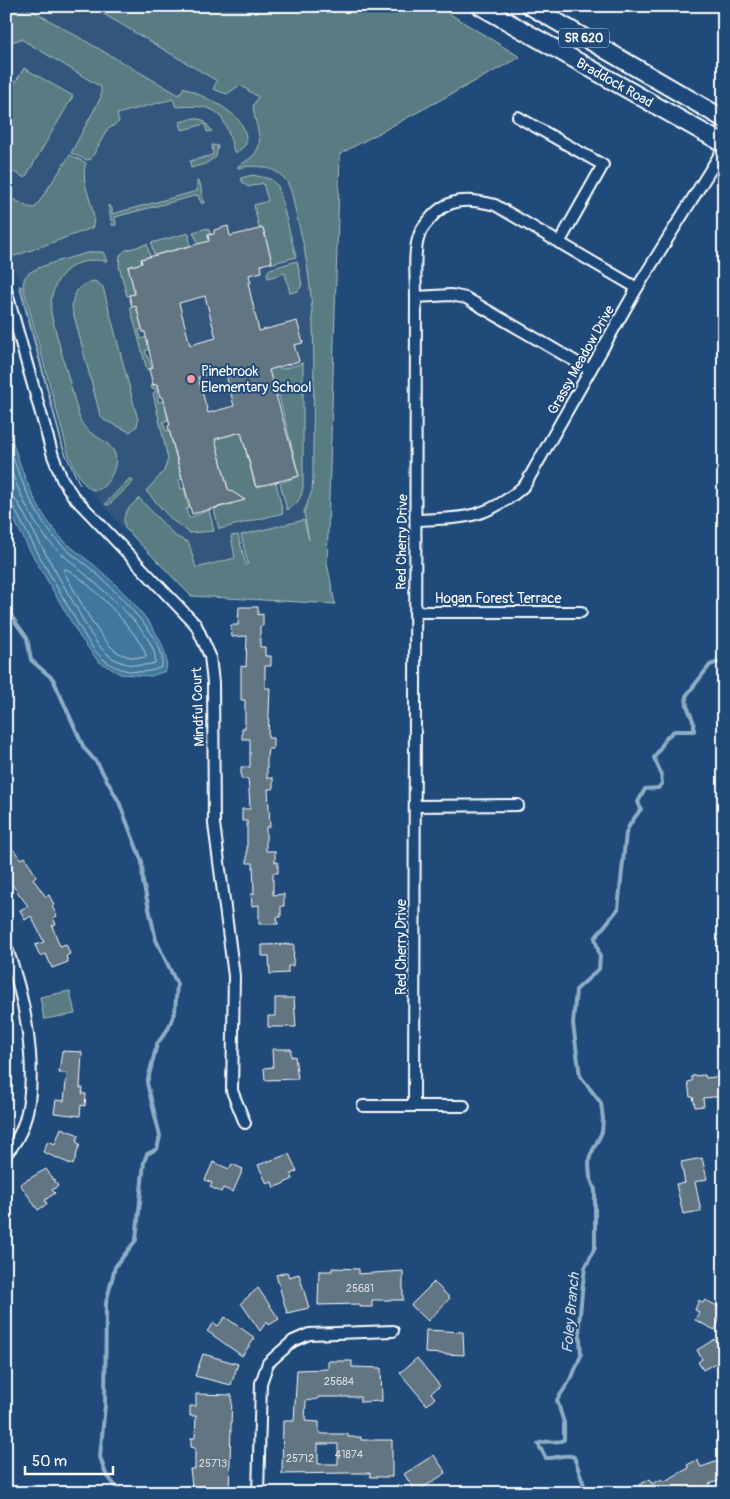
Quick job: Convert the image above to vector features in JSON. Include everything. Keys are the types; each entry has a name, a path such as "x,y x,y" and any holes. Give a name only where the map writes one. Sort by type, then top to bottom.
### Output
{"main road":[{"name":"Braddock Road","path":"480,6 724,144"},
{"name":"Braddock Road","path":"530,6 724,119"}],"street":[{"path":"518,117 603,165 559,243"},
{"name":"Grassy Meadow Drive","path":"416,520 463,518 507,502 525,485 537,467 637,288 724,148"},
{"name":"Red Cherry Drive","path":"414,1106 416,298 418,236 436,211 446,205 459,200 478,200 495,205 637,288"},
{"name":"Mindful Court","path":"6,290 53,456 62,479 73,496 196,625 210,656 213,683 214,824 234,976 232,1091 245,1123"},
{"path":"416,298 452,295 466,298 590,370"},
{"name":"Hogan Forest Terrace","path":"415,612 581,612"},
{"path":"416,806 518,806"},
{"path":"6,946 17,974 26,1013 31,1057 26,1121 18,1141 6,1154"},
{"path":"363,1106 464,1106"},
{"path":"258,1493 261,1383 268,1363 293,1341 309,1334 393,1332"}],"shaded area":[{"name":"Pinebrook Elementary School","path":"6,6 437,6 520,57 340,154 327,563 335,604 191,596 122,527 74,471 21,281 6,257"}],"green space":[{"path":"9,6 29,6 28,8 179,95 184,87 215,102 234,115 241,123 245,133 246,144 238,152 234,152 226,127 217,113 201,107 176,107 173,99 117,114 119,122 107,130 91,159 87,160 71,153 101,97 101,87 21,39 12,42 6,52 6,10"},
{"path":"90,6 437,6 520,57 340,154 327,563 335,604 191,596 125,528 125,515 139,498 175,536 189,543 196,568 235,558 231,536 238,535 246,565 248,564 241,535 304,520 309,540 304,512 312,491 313,477 314,347 312,314 305,250 292,195 287,182 271,169 258,166 238,168 255,153 258,147 259,133 253,106 258,97 240,85 227,94 213,89 217,81"},
{"path":"24,68 73,96 25,178 6,168 6,98"},
{"path":"194,118 203,120 212,131 207,132 205,124 182,130 180,122"},
{"path":"212,145 218,146 216,157 205,164 191,168 190,161 213,155"},
{"path":"70,155 86,163 84,171 86,189 94,221 92,228 15,256 6,255 6,195 28,207 35,208"},
{"path":"253,175 270,179 278,186 296,257 270,264 272,262 263,228 259,228 254,205 268,201 263,183 248,187 241,178"},
{"path":"197,181 200,183 204,203 201,203 198,195 115,217 116,225 112,225 108,205 112,208 112,214 197,191"},
{"path":"208,228 211,234 208,235 210,242 199,245 193,232"},
{"path":"189,233 190,246 154,255 151,243"},
{"path":"147,244 150,256 141,259 142,263 128,267 135,294 127,296 119,266 120,255 126,250"},
{"path":"91,252 103,252 107,261 93,260 79,263 64,273 55,287 52,296 51,314 80,420 83,426 108,444 115,454 115,466 109,480 100,489 95,490 89,488 83,482 68,453 23,286 24,279 30,272"},
{"path":"297,261 302,285 298,291 290,293 285,273 268,278 267,273 270,269"},
{"path":"95,281 103,287 138,420 137,426 130,432 104,420 100,415 72,308 75,293 81,286"},
{"path":"19,286 21,286 64,450 80,485 63,449"},
{"path":"136,306 142,329 139,330 141,339 147,337 150,349 145,351 152,368 147,370 130,307"},
{"path":"267,363 282,369 303,363 303,487 294,506 287,510 280,483 299,476 279,396 276,396"},
{"path":"151,385 157,385 158,402 164,401 168,420 163,422 166,431 169,430 182,479 179,480 181,489 184,488 189,508 186,509 189,518 209,510 214,531 190,533 172,520 146,491 164,471 168,459 153,393 156,391 155,388 152,389"},
{"path":"241,432 255,486 276,482 283,513 219,529 214,509 232,504 215,439"},
{"path":"130,478 133,480 132,483 109,505 105,504"},
{"path":"70,991 75,1014 44,1019 40,997"}],"water":[{"path":"6,421 26,479 47,520 61,538 111,581 145,617 162,645 166,658 166,671 151,676 120,674 98,661 80,637 29,549 6,504"}],"building":[{"name":"Pinebrook Elementary School","path":"228,226 230,236 263,228 272,262 261,265 262,272 249,275 251,283 248,283 259,331 297,321 303,343 294,345 299,361 269,370 299,476 256,487 241,432 215,439 228,489 245,500 192,514 168,426 170,425 163,397 160,397 157,384 153,385 149,369 153,368 145,332 143,332 136,306 132,307 129,295 135,294 128,267 142,263 141,259 209,241 208,235 214,234 214,230","holes":["205,296 216,338 190,345 179,303","225,370 234,406 208,413 198,377"]},
{"path":"239,607 258,607 258,615 263,614 263,626 260,626 260,647 265,647 265,656 271,656 271,666 265,666 265,688 270,688 268,738 273,738 273,749 268,749 267,756 267,778 273,778 273,789 268,789 270,827 266,827 266,851 275,851 275,862 278,862 278,873 273,873 273,895 284,894 284,906 281,906 281,917 277,917 278,924 259,924 259,905 252,906 251,894 254,894 253,863 247,863 247,821 242,821 242,809 250,809 249,790 248,779 241,779 241,767 250,767 250,739 242,739 242,728 245,728 245,700 241,700 241,666 246,667 247,636 232,637 231,625 238,625"},
{"path":"6,841 21,859 25,857 36,876 33,879 46,897 49,895 57,916 53,918 56,924 52,926 60,946 66,944 70,954 66,956 68,962 52,968 46,954 40,956 35,945 44,942 31,916 25,920 20,910 28,906 10,882 6,884"},
{"path":"294,944 293,966 288,966 288,973 270,974 269,956 262,956 262,945"},
{"path":"275,998 294,998 296,1027 268,1027 268,1016 275,1016"},
{"path":"272,1049 291,1049 291,1057 295,1056 298,1079 265,1080 264,1068 273,1067"},
{"path":"62,1051 82,1052 80,1088 83,1088 82,1094 86,1094 85,1106 81,1105 80,1116 54,1113 56,1100 64,1101 67,1073 59,1073"},
{"path":"705,1075 706,1078 724,1076 724,1096 703,1098 704,1106 695,1107 693,1097 690,1097 688,1082 692,1081 692,1076"},
{"path":"61,1128 79,1135 76,1142 80,1144 73,1165 43,1152 48,1141 55,1144"},
{"path":"289,1154 297,1171 291,1174 293,1179 274,1188 272,1182 267,1184 258,1165"},
{"path":"702,1158 707,1179 695,1182 701,1211 683,1214 676,1184 685,1183 681,1162"},
{"path":"213,1162 229,1169 232,1164 243,1169 233,1192 223,1188 221,1192 210,1187 212,1183 205,1180"},
{"path":"46,1169 58,1186 52,1190 55,1193 45,1200 47,1204 38,1210 20,1184"},
{"path":"332,1268 359,1269 359,1274 403,1271 403,1300 372,1300 372,1307 360,1307 360,1304 318,1305 319,1271 332,1271"},
{"path":"287,1272 289,1277 299,1274 309,1308 287,1313 276,1275"},
{"path":"434,1282 450,1298 428,1321 411,1305"},
{"path":"258,1288 279,1319 269,1325 267,1321 260,1331 241,1303"},
{"path":"699,1300 703,1303 705,1300 724,1309 715,1330 695,1320 699,1312 695,1310"},
{"path":"225,1317 255,1338 242,1356 207,1331 214,1323 218,1326"},
{"path":"426,1330 463,1332 464,1355 425,1353"},
{"path":"715,1339 724,1353 724,1359 703,1370 698,1362 702,1359 697,1350"},
{"path":"203,1354 238,1364 231,1385 195,1376"},
{"path":"417,1358 440,1386 431,1393 435,1398 427,1405 400,1373"},
{"path":"328,1361 352,1361 352,1367 381,1368 382,1401 360,1402 360,1397 318,1397 318,1399 306,1401 305,1421 319,1422 319,1432 323,1434 348,1434 348,1437 361,1437 361,1440 392,1440 392,1477 370,1477 370,1473 282,1474 283,1421 294,1421 297,1370 328,1369","holes":["318,1444 338,1444 338,1464 318,1464"]},
{"path":"196,1394 232,1395 229,1493 193,1493 190,1469 195,1469 195,1448 191,1447 191,1438 195,1438 196,1416 190,1416 190,1406 196,1406"},
{"path":"434,1455 446,1473 416,1492 404,1474"},
{"path":"724,1459 724,1479 709,1484 711,1489 703,1493 700,1493 698,1488 688,1493 635,1493 641,1489 639,1485 650,1479 652,1484 662,1479 663,1482 689,1468 687,1465 697,1460 701,1467"}],"waterway":[{"path":"6,609 27,638 31,660 53,679 84,748 98,764 119,802 142,862 143,882 156,940 177,984 175,1012 168,1029 157,1044 147,1083 160,1136 157,1149 147,1154 144,1162 136,1240 115,1267 106,1303 105,1405 100,1457 106,1474 121,1493"},
{"name":"Foley Branch","path":"582,1493 584,1485 574,1457 546,1458 538,1444 564,1440 564,1423 557,1400 572,1377 581,1355 579,1323 583,1283 585,1268 595,1247 595,1190 590,1177 589,1164 590,1156 602,1132 603,1119 601,1103 580,1076 573,1024 576,990 599,969 600,957 595,938 618,909 626,833 641,809 638,802 645,789 658,788 662,784 661,773 654,758 667,737 674,731 694,731 694,723 687,706 686,696 710,665 724,660"}],"place":[{"name":"Pinebrook Elementary School","path":"191,379"}]}
